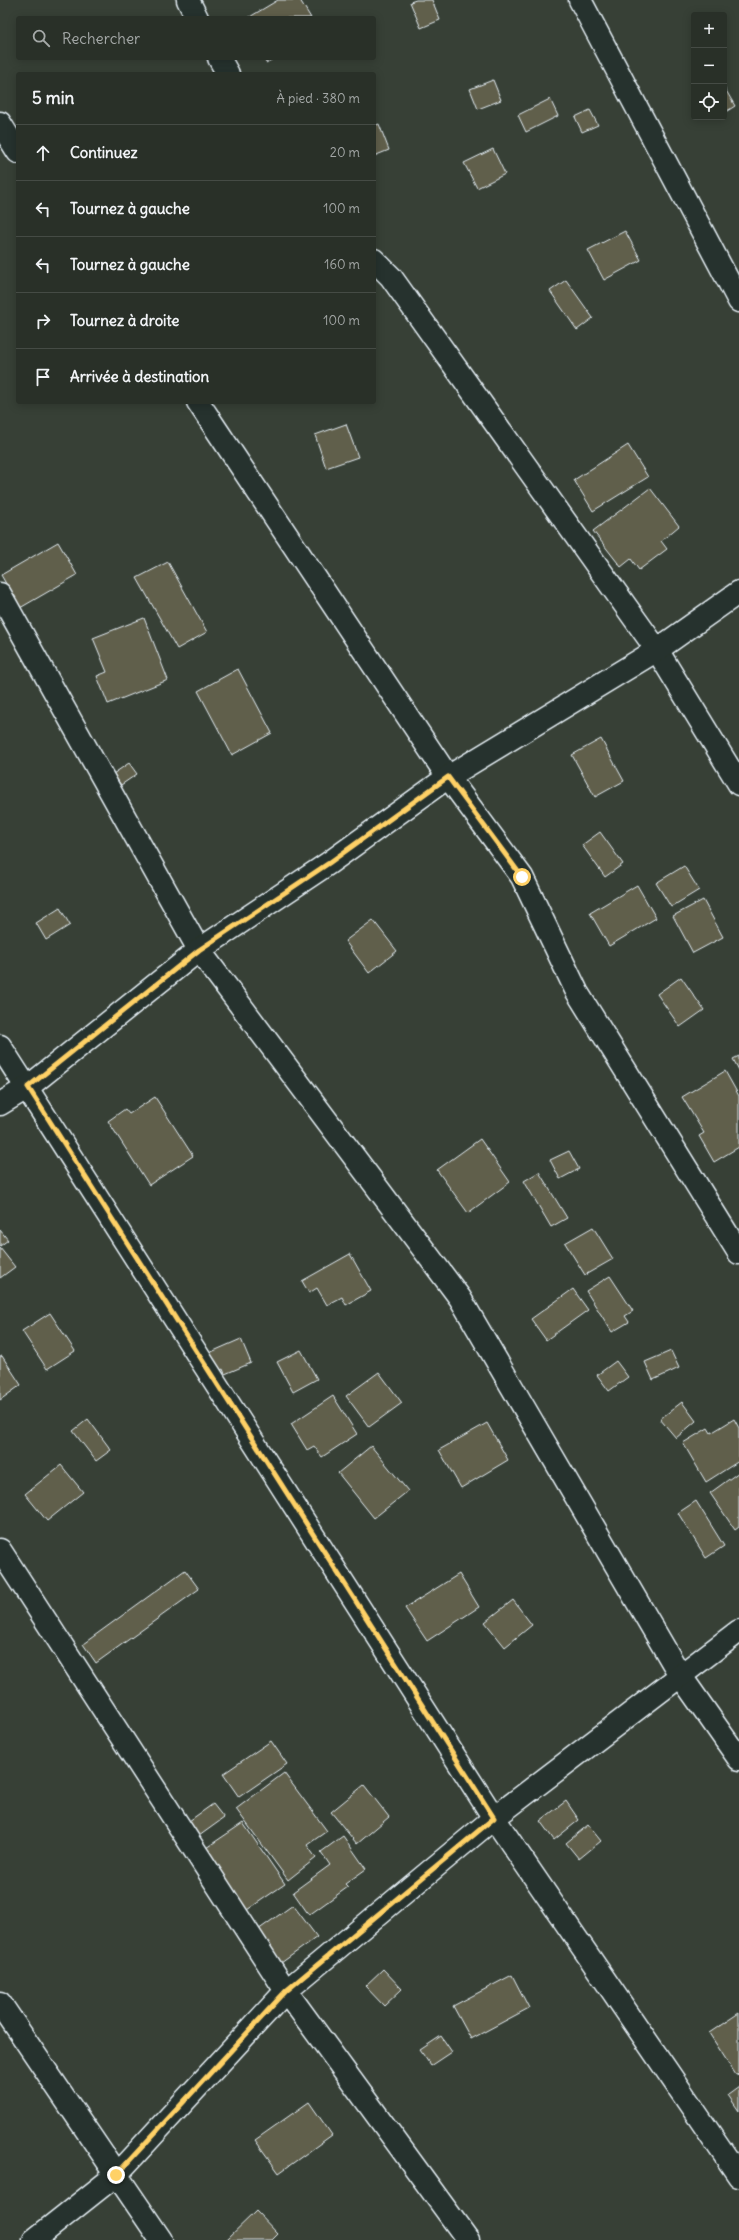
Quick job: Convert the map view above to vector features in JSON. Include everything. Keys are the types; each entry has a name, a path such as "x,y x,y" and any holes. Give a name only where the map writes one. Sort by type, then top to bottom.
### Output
{"street":[{"path":"188,0 196,16"},
{"path":"580,0 739,300"},
{"path":"220,60 227,72"},
{"path":"0,123 16,149"},
{"path":"376,262 391,277 657,650 739,784"},
{"path":"199,404 448,777 522,877 577,992 739,1253"},
{"path":"0,1104 28,1087 199,950 329,863 448,777 657,650 739,592"},
{"path":"0,594 199,950 460,1298 680,1675 739,1759"},
{"path":"0,1046 28,1087 494,1818 739,2176"},
{"path":"0,1550 286,1991 468,2240"},
{"path":"34,2240 116,2175 286,1991 494,1818 739,1631"},
{"path":"0,2003 161,2240"}],"building":[{"path":"278,0 300,0 310,16 251,16"},
{"path":"416,0 432,0 440,20 421,28 410,2"},
{"path":"264,60 271,60 266,63"},
{"path":"493,80 501,100 478,109 470,89"},
{"path":"727,92 735,106 727,111"},
{"path":"550,99 558,116 526,132 518,115"},
{"path":"590,110 598,125 582,132 575,117"},
{"path":"379,124 389,150 376,155 376,125"},
{"path":"493,149 505,174 477,188 464,163"},
{"path":"625,231 641,260 604,280 588,250"},
{"path":"566,280 593,318 577,330 550,291"},
{"path":"346,424 358,457 326,468 315,435"},
{"path":"628,445 648,477 593,511 574,480"},
{"path":"650,488 679,526 661,541 667,549 639,570 631,559 621,567 593,531"},
{"path":"58,542 77,575 20,608 1,575"},
{"path":"168,562 207,632 177,649 137,578"},
{"path":"144,618 168,680 108,704 97,676 107,672 93,638"},
{"path":"238,669 272,733 232,755 198,691"},
{"path":"601,739 624,781 595,797 572,755"},
{"path":"129,763 137,774 121,785 113,774"},
{"path":"600,832 623,864 605,877 582,845"},
{"path":"684,866 699,890 671,907 656,883"},
{"path":"637,885 656,918 609,946 590,913"},
{"path":"703,900 723,937 693,953 673,916"},
{"path":"60,908 70,925 46,940 36,923"},
{"path":"373,920 397,951 369,973 345,941"},
{"path":"681,977 704,1010 680,1027 657,994"},
{"path":"739,1056 739,1070 733,1059"},
{"path":"725,1071 739,1096 739,1147 714,1162 699,1136 704,1133 682,1097"},
{"path":"155,1097 193,1156 149,1185 108,1121 125,1109 129,1114"},
{"path":"480,1139 510,1182 468,1213 437,1170"},
{"path":"569,1151 579,1169 560,1179 550,1160"},
{"path":"539,1172 567,1218 551,1227 524,1181"},
{"path":"593,1227 613,1259 585,1275 565,1243"},
{"path":"0,1230 8,1240 0,1246"},
{"path":"0,1248 15,1267 0,1278"},
{"path":"350,1254 371,1291 346,1305 342,1297 327,1305 317,1288 309,1293 302,1281"},
{"path":"610,1276 633,1311 625,1316 629,1322 612,1332 586,1291"},
{"path":"573,1289 588,1310 546,1340 531,1319"},
{"path":"50,1313 75,1351 47,1369 22,1331"},
{"path":"241,1339 251,1363 225,1374 223,1369 217,1372 209,1353"},
{"path":"301,1350 317,1379 293,1392 277,1362"},
{"path":"671,1351 679,1368 653,1380 645,1362"},
{"path":"2,1356 21,1385 0,1400 0,1357"},
{"path":"616,1361 628,1377 609,1391 597,1375"},
{"path":"379,1372 402,1403 369,1427 346,1396"},
{"path":"333,1396 357,1434 322,1457 314,1446 307,1450 291,1424"},
{"path":"682,1402 696,1421 676,1438 660,1419"},
{"path":"88,1419 111,1450 96,1461 73,1431"},
{"path":"734,1419 739,1428 739,1461 706,1482 683,1443 708,1428 711,1433"},
{"path":"487,1423 508,1460 461,1488 439,1450"},
{"path":"371,1446 408,1491 374,1518 338,1473"},
{"path":"61,1465 83,1492 47,1521 25,1494"},
{"path":"739,1472 739,1527 735,1530 710,1493"},
{"path":"696,1501 724,1546 706,1558 678,1513"},
{"path":"185,1570 199,1589 96,1663 83,1644"},
{"path":"459,1574 479,1607 427,1641 405,1608"},
{"path":"513,1600 532,1625 505,1647 485,1622"},
{"path":"271,1741 287,1764 239,1797 223,1774"},
{"path":"284,1773 327,1831 307,1845 316,1858 288,1880 236,1809"},
{"path":"364,1785 389,1817 357,1844 331,1812"},
{"path":"566,1801 579,1820 554,1840 540,1821"},
{"path":"213,1804 224,1818 199,1836 189,1821"},
{"path":"243,1823 285,1884 244,1912 203,1850"},
{"path":"588,1825 601,1841 579,1859 566,1843"},
{"path":"343,1836 366,1869 345,1884 348,1887 309,1915 293,1892 330,1865 321,1852"},
{"path":"293,1905 317,1937 281,1963 258,1930"},
{"path":"383,1969 402,1989 384,2006 365,1986"},
{"path":"512,1975 529,2008 471,2039 453,2006"},
{"path":"739,2013 739,2074 736,2075 709,2033"},
{"path":"441,2036 452,2052 431,2066 420,2050"},
{"path":"739,2087 739,2111 728,2095"},
{"path":"309,2102 332,2135 279,2173 255,2140"},
{"path":"256,2211 278,2234 272,2240 226,2240"}],"route":[{"path":"116,2175 286,1991 494,1818 28,1087 199,950 329,863 448,777 522,877"}]}
